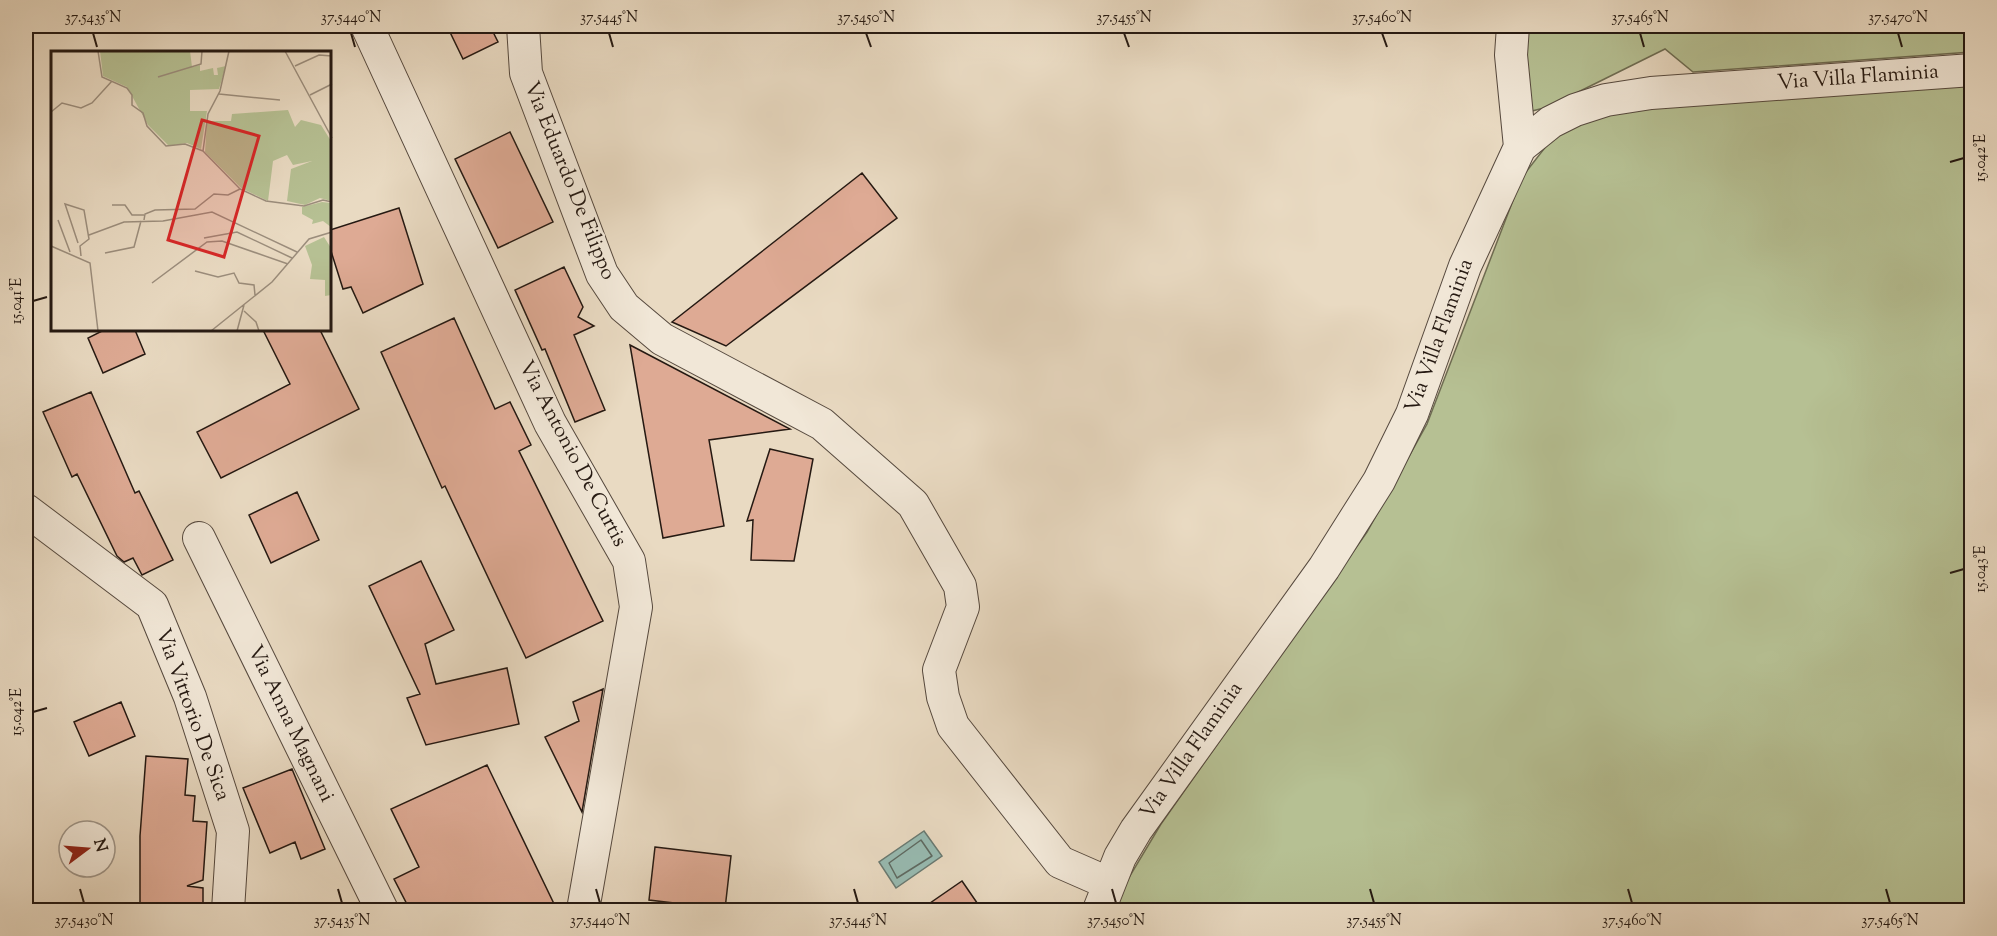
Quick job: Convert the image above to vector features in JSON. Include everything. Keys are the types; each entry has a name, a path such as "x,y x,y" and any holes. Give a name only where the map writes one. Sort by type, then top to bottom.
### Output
{"street":[{"name":"Via Antonio De Curtis","path":"367,26 550,423 629,561 636,608 583,910"},
{"name":"Via Eduardo De Filippo","path":"523,26 526,73 602,274 624,307 662,339 822,424 913,504 960,585 963,607 939,670 943,697 953,726 1060,862 1104,897"},
{"path":"1513,26 1511,55 1520,147"},
{"name":"Via Villa Flaminia","path":"1104,897 1120,857 1160,795 1324,568 1379,481 1412,414 1465,266 1520,147 1551,122 1575,110 1606,100 1651,93 1971,70"},
{"name":"Via Vittorio De Sica","path":"26,510 152,605 190,697 233,831 228,910"},
{"name":"Via Anna Magnani","path":"199,538 382,910"}],"green space":[{"path":"1522,26 1971,26 1971,52 1693,72 1665,49 1548,107 1532,111"},
{"path":"1971,78 1971,910 1116,910 1125,884 1161,824 1367,532 1427,424 1522,177 1547,145 1574,123 1612,110"}],"water":[{"path":"924,831 942,856 896,888 879,862"}],"building":[{"path":"447,26 490,26 498,42 463,59"},
{"path":"510,132 553,222 498,248 455,159"},
{"path":"862,173 897,218 726,346 672,322"},
{"path":"399,208 423,284 363,313 351,287 343,289 332,254 332,229"},
{"path":"564,267 583,307 578,317 594,326 574,335 605,410 575,422 545,349 542,350 515,290"},
{"path":"454,318 495,409 510,402 531,445 519,451 603,621 526,658 445,486 442,488 381,352"},
{"path":"100,332 136,332 145,354 103,373 88,338"},
{"path":"264,332 321,332 359,409 221,478 197,432 290,384"},
{"path":"630,345 790,429 709,440 724,526 663,538"},
{"path":"91,392 135,493 139,491 173,560 142,575 133,558 124,562 117,556 77,474 72,477 43,412"},
{"path":"770,449 813,459 794,561 751,560 753,520 747,521"},
{"path":"297,492 319,540 271,563 249,515"},
{"path":"421,561 454,630 425,644 436,684 507,668 519,724 426,745 407,698 420,694 369,586"},
{"path":"603,689 582,812 545,737 579,721 573,702"},
{"path":"121,702 135,736 89,756 74,722"},
{"path":"146,756 188,759 185,795 195,796 193,821 207,822 203,880 187,886 203,888 203,910 140,910 140,836"},
{"path":"487,765 557,910 410,910 394,879 419,867 391,809"},
{"path":"292,769 325,849 301,859 295,842 270,853 243,788"},
{"path":"655,847 731,856 725,909 649,900"},
{"path":"962,881 982,910 920,910"}]}
